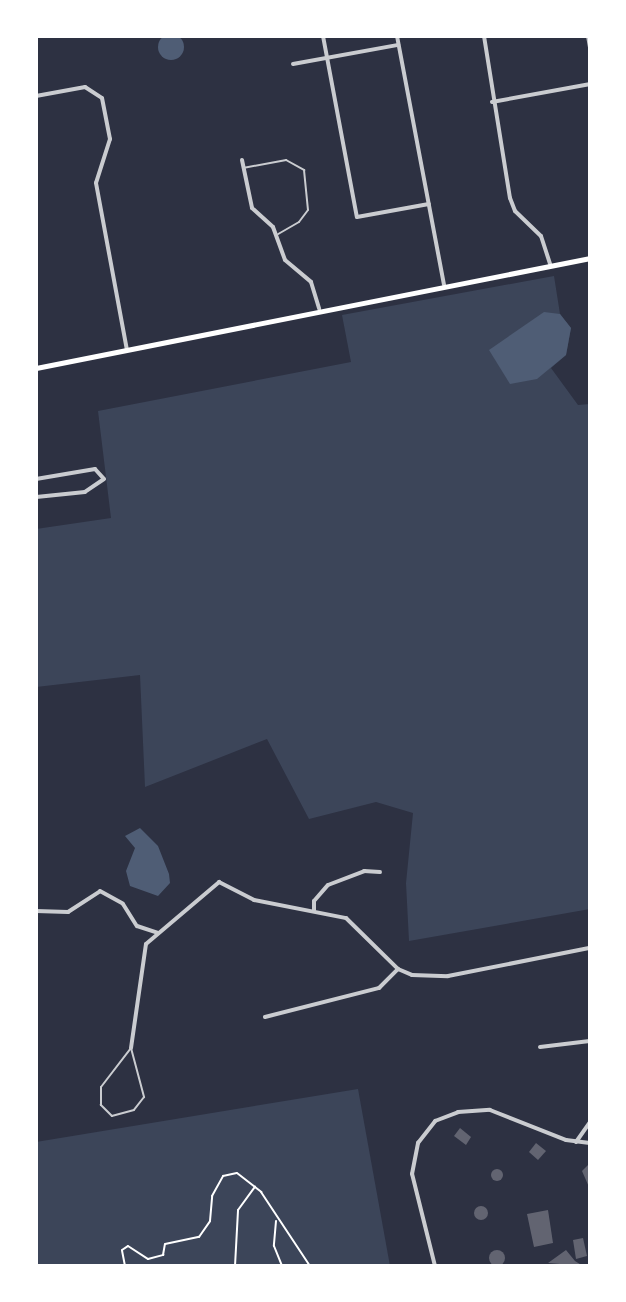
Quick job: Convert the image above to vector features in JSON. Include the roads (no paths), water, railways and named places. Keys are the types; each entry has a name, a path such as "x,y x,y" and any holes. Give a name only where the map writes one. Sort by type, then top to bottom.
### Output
{"main road":[{"path":"36,368 319,309 590,258"}],"street":[{"path":"323,36 357,217 429,204"},
{"path":"397,36 444,285"},
{"path":"484,36 492,102 510,198 515,211 541,236 550,264"},
{"path":"588,36 590,47"},
{"path":"293,64 398,45"},
{"path":"492,102 590,84"},
{"path":"36,96 85,87 96,90 110,139 96,183 127,350"},
{"path":"242,160 252,208 277,235 285,260 311,282 319,309"},
{"path":"36,479 95,469 104,479 85,492 36,497"},
{"path":"314,910 314,901 328,885 364,871 380,872"},
{"path":"131,1048 146,944 219,882 254,900 346,918 398,969 412,975 448,976 590,948"},
{"path":"36,911 68,912 100,891 123,904 137,926 158,933"},
{"path":"265,1017 379,988 398,969"},
{"path":"540,1047 590,1041"},
{"path":"435,1266 412,1163 424,1132 458,1112 505,1113 576,1142 590,1143"},
{"path":"576,1142 590,1122"}],"lane":[{"path":"243,168 286,160 304,170 308,210 299,222 277,235"},
{"path":"131,1048 144,1097 134,1110 112,1116 101,1105 101,1087 131,1048"}]}
